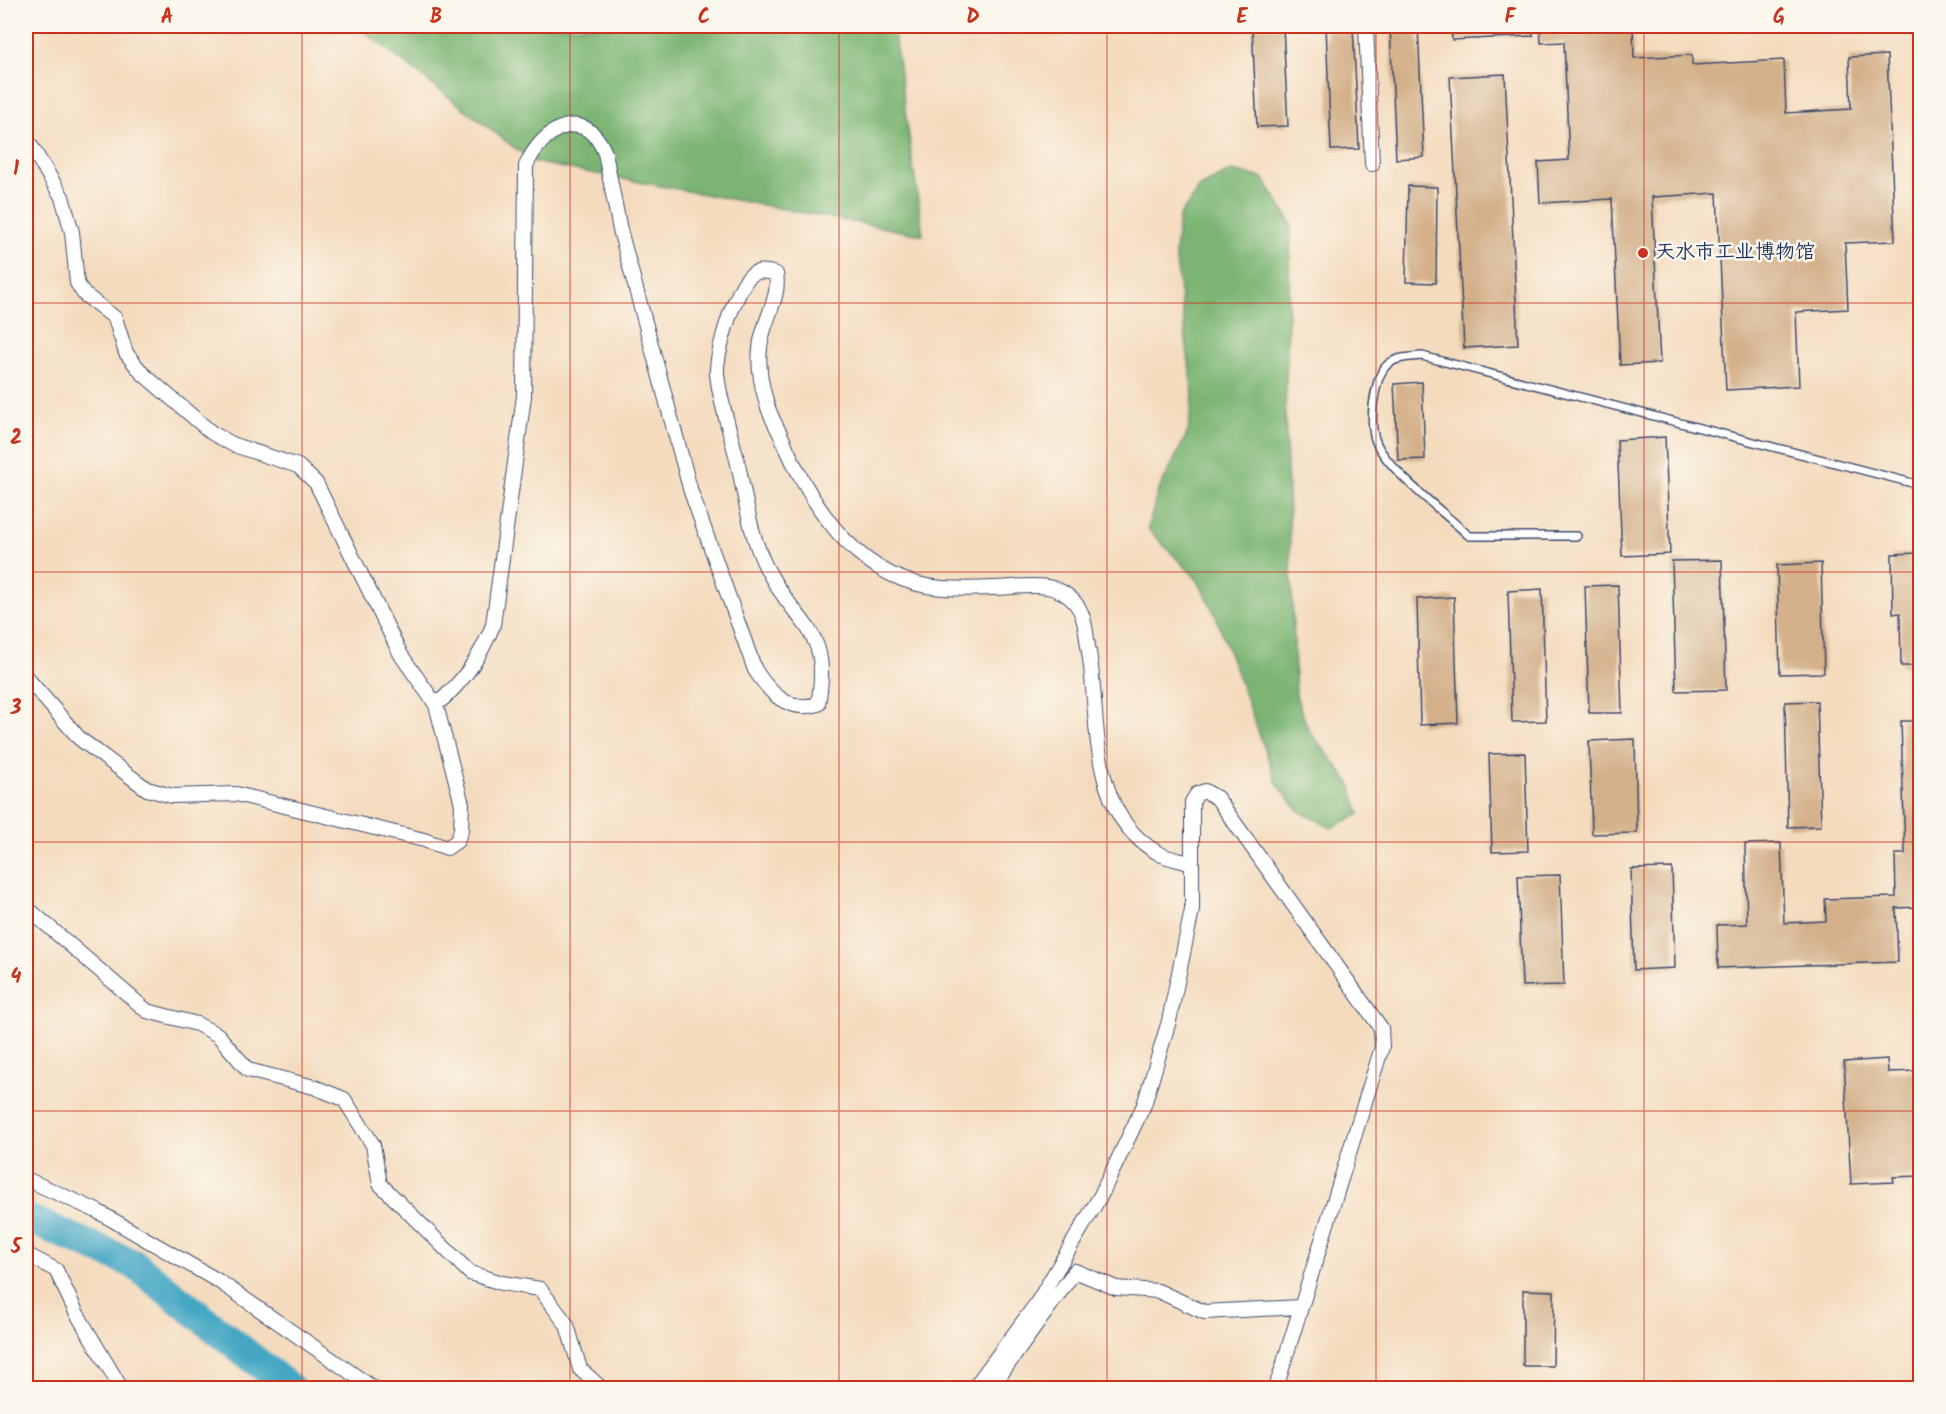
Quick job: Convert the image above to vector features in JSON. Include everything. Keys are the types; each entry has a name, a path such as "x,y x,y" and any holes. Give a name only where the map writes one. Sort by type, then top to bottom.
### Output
{"street":[{"path":"1366,26 1372,164"},
{"path":"436,705 460,685 484,649 493,625 524,396 526,166 531,154 546,134 558,128 570,126 581,128 600,142 605,153 620,230 691,492 755,670 770,692 780,700 806,708 818,704 823,678 821,652 817,640 777,588 755,541 744,503 717,371 731,310 743,284 751,274 763,270 776,274 778,286 760,347 760,376 766,402 796,471 826,522 878,570 902,579 940,588 1048,586 1071,597 1078,606 1083,619 1094,682 1098,745 1106,787 1111,799 1125,822 1146,845 1160,855 1192,864"},
{"path":"26,138 62,197 72,232 77,283 84,294 115,318 126,353 142,373 212,433 234,445 298,466 316,483 401,655 436,705 462,804 461,830 457,841 447,848 236,794 172,796 147,789 80,739 26,677"},
{"path":"974,1389 1037,1304 1101,1195 1144,1106 1169,1022 1192,910 1192,802 1201,792 1210,792 1217,798 1381,1028 1382,1047 1276,1389"},
{"path":"26,907 147,1011 197,1024 218,1035 248,1070 314,1087 344,1099 373,1145 380,1184 470,1273 502,1283 540,1289 567,1325 580,1369 601,1389"},
{"path":"26,1179 97,1211 220,1282 373,1389"},
{"path":"26,1254 56,1270 76,1312 121,1389"},
{"path":"991,1389 1075,1271 1116,1288 1158,1291 1204,1312 1300,1307"}],"lane":[{"path":"1576,536 1469,536 1392,465 1376,443 1372,418 1381,370 1394,358 1422,356 1920,485"}],"green space":[{"path":"357,26 893,26 923,235 533,162"},
{"path":"1231,171 1263,178 1291,223 1285,414 1296,696 1308,729 1350,783 1360,814 1331,828 1299,811 1278,785 1215,614 1197,579 1148,529 1157,494 1188,432 1193,395 1175,252 1179,217 1200,187"}],"building":[{"path":"1252,26 1283,26 1288,126 1257,127"},
{"path":"1326,26 1353,26 1359,149 1331,150"},
{"path":"1390,26 1418,26 1424,157 1396,159"},
{"path":"1451,26 1533,26 1533,36 1452,40"},
{"path":"1540,26 1633,26 1634,58 1692,55 1692,65 1784,60 1786,113 1851,109 1849,57 1887,55 1895,241 1845,243 1848,309 1796,312 1799,386 1726,390 1717,193 1652,197 1660,363 1620,365 1612,199 1540,203 1538,162 1569,160 1564,42 1541,43"},
{"path":"1505,74 1518,345 1464,348 1450,77"},
{"path":"1408,186 1437,187 1436,283 1406,282"},
{"path":"1422,382 1425,459 1398,460 1394,384"},
{"path":"1665,437 1670,554 1622,556 1617,440"},
{"path":"1920,553 1920,666 1901,666 1900,613 1893,614 1892,554"},
{"path":"1722,560 1726,690 1676,691 1672,561"},
{"path":"1821,563 1824,673 1780,674 1777,565"},
{"path":"1618,585 1622,713 1589,713 1585,586"},
{"path":"1542,589 1546,721 1512,722 1508,591"},
{"path":"1454,597 1458,723 1420,725 1417,599"},
{"path":"1817,701 1821,826 1788,827 1785,702"},
{"path":"1901,721 1920,721 1920,907 1896,908 1898,962 1718,968 1717,925 1747,924 1745,844 1781,843 1784,923 1826,921 1825,899 1896,897 1895,854 1905,854"},
{"path":"1635,739 1637,833 1592,834 1589,741"},
{"path":"1525,753 1528,851 1492,852 1489,754"},
{"path":"1672,868 1675,968 1634,970 1631,869"},
{"path":"1560,875 1564,985 1522,986 1518,876"},
{"path":"1887,1059 1888,1072 1920,1071 1920,1176 1893,1177 1894,1182 1851,1184 1844,1062"},
{"path":"1523,1290 1554,1291 1553,1366 1523,1366"}],"waterway":[{"path":"26,1218 134,1264 290,1388"}],"place":[{"name":"天水市工业博物馆","path":"1643,253"}]}
